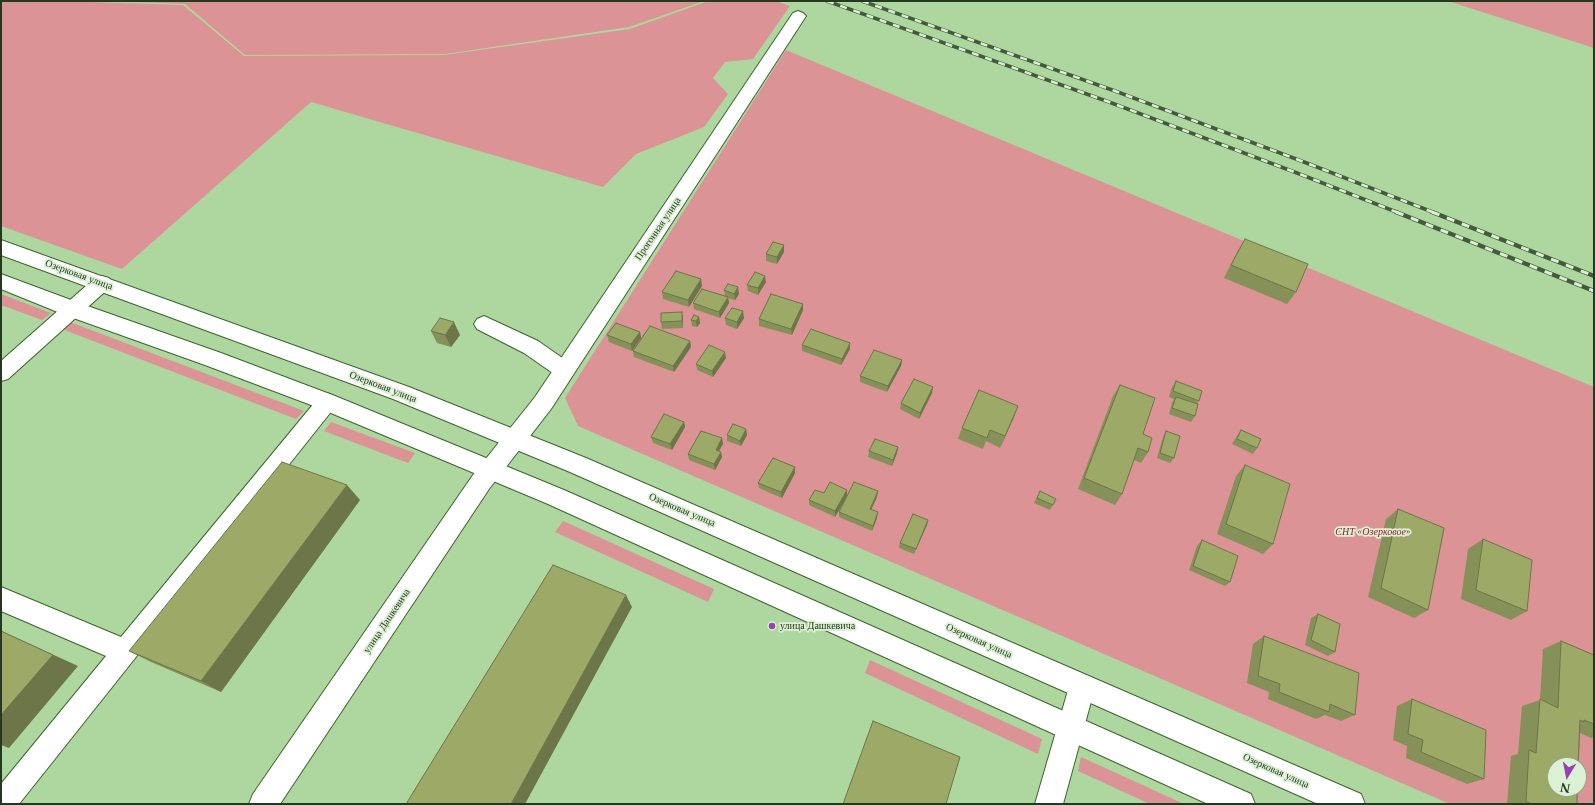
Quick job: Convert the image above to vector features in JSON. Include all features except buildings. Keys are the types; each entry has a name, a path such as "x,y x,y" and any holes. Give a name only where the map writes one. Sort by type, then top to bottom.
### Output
{"street":[{"name":"Прогонная улица","path":"513,439 543,403 798,16"},
{"name":"Озерковая улица","path":"1,247 401,393 578,465 1351,804"},
{"path":"1,281 72,309 327,402 556,497 1241,804"},
{"name":"улица Дашкевича","path":"263,804 490,470 513,439"}],"lane":[{"path":"1,373 102,283"},
{"path":"484,324 531,347 564,370"},
{"path":"2,804 327,402"},
{"path":"1,599 125,652"},
{"path":"1049,804 1082,687"}],"green space":[{"path":"1,1 62,1 183,5 244,56 444,55 630,29 708,1 776,1 790,6 753,59 725,62 713,78 728,94 704,127 636,154 603,187 311,102 122,269 1,226"},
{"path":"107,1 704,1 629,27 445,54 245,55 185,4"},
{"path":"1448,1 1594,1 1594,48"},
{"name":"СНТ «Озерковое»","path":"786,50 1594,387 1594,804 1450,804 578,426 565,398"},
{"path":"1,294 51,313 42,320 1,305"},
{"path":"70,322 304,411 296,419 62,329"},
{"path":"331,422 415,453 408,463 324,431"},
{"path":"563,521 714,589 708,602 555,532"},
{"path":"870,660 1042,739 1038,754 865,673"},
{"path":"1081,757 1184,804 1150,804 1078,771"}],"railway":[{"path":"827,1 1109,102 1399,213"},
{"path":"862,1 1115,91 1435,213"},
{"path":"1396,212 1594,291"},
{"path":"1432,212 1594,276"}],"place":[{"name":"улица Дашкевича","path":"772,626"}]}
